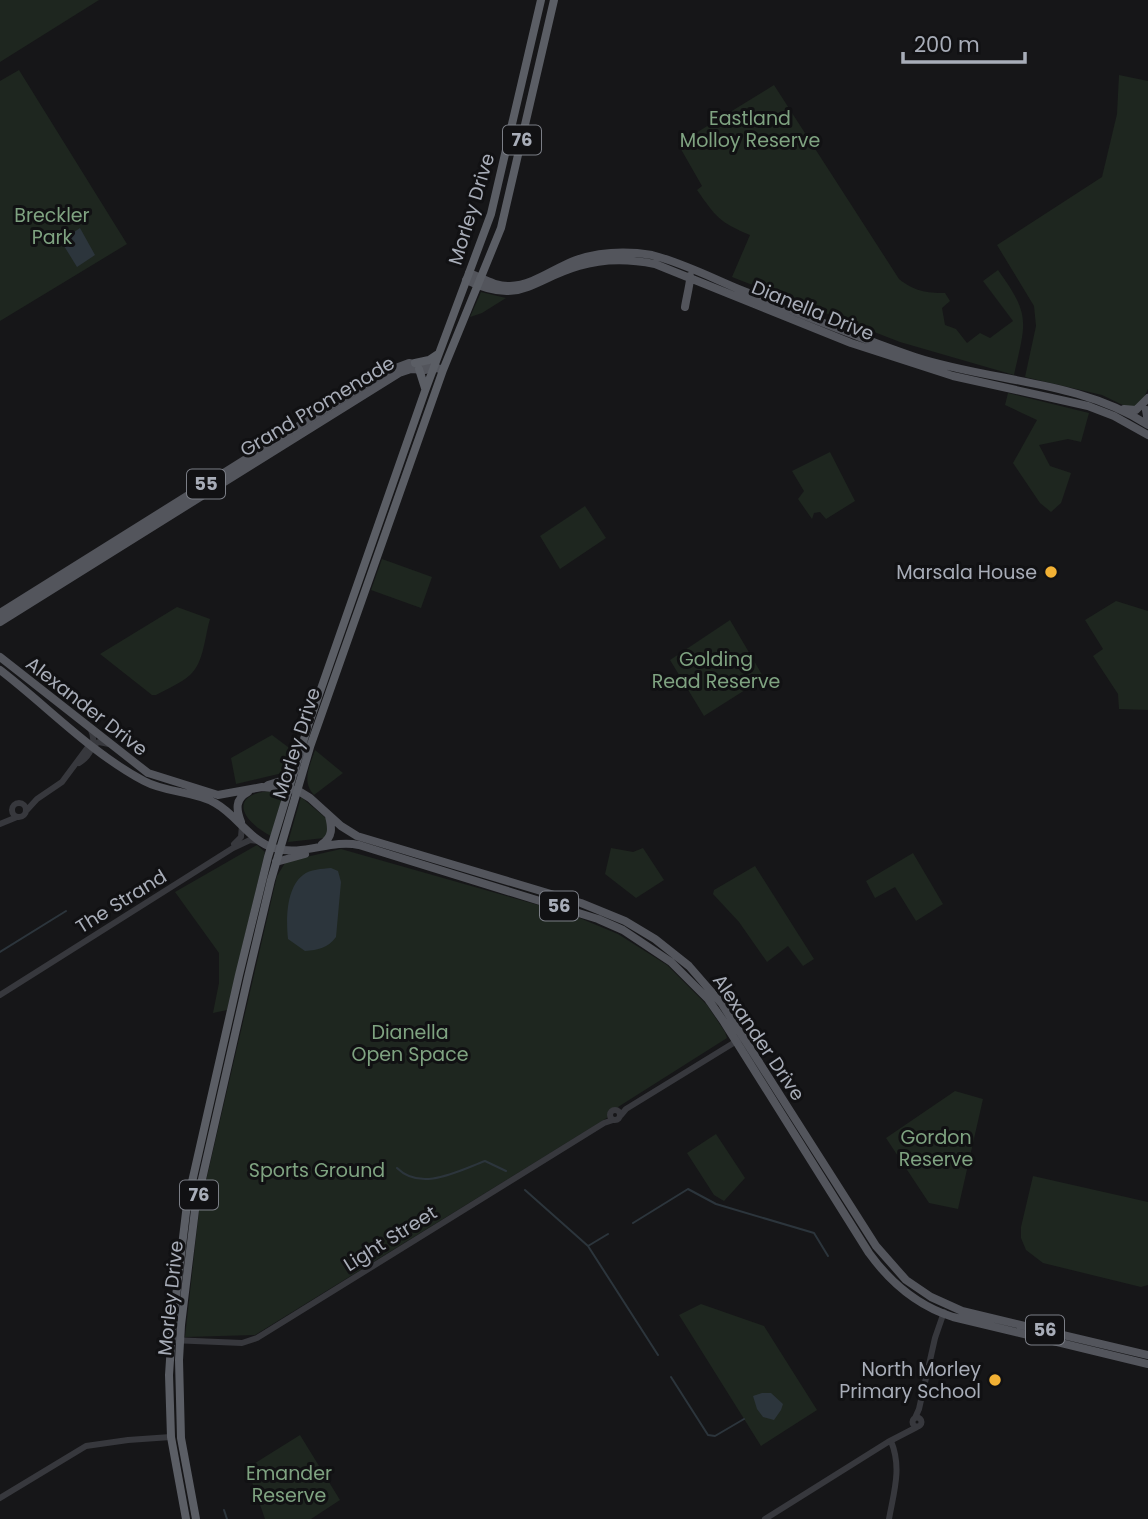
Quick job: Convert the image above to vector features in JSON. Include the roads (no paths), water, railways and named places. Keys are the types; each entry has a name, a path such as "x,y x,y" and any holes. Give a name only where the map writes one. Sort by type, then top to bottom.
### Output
{"highway":[{"name":"Morley Drive","path":"196,1519 181,1438 176,1340 187,1204 248,935 293,789 381,532 425,391 438,370 439,354 491,214 541,0"},
{"name":"Morley Drive","path":"293,789 295,771 438,370 480,282 506,209 554,0"},
{"path":"425,391 417,366 439,354"},
{"name":"Morley Drive","path":"186,1519 171,1437 169,1375 195,1210 276,862 276,849"}],"main road":[{"name":"Dianella Drive","path":"468,276 480,282 509,286 524,284 575,260 606,254 652,255 680,269 709,276 852,335 955,368 1061,390 1117,408 1148,424"},
{"path":"680,269 691,278"},
{"path":"680,269 685,291"},
{"path":"685,291 691,278 696,275 709,276"},
{"name":"Dianella Drive","path":"691,278 875,352 953,376 1088,406 1114,416 1148,435"},
{"path":"685,291 696,286 715,288"},
{"name":"Grand Promenade","path":"0,613 399,373 417,366 438,370"},
{"path":"1117,408 1136,410 1148,398"},
{"path":"1146,410 1148,424"},
{"name":"Grand Promenade","path":"0,622 147,525"},
{"name":"Alexander Drive","path":"0,657 108,744 138,766 166,779 218,795 258,788 293,789 310,798 357,836 581,903 636,927 663,944 716,995 869,1254 901,1289 941,1313 1148,1364"},
{"name":"Alexander Drive","path":"0,670 92,746 150,784 214,802 260,842 276,849 295,851 338,843 359,845 550,903 612,925 650,946 671,962 708,999 740,1038 876,1246 906,1280 944,1304 995,1319 1148,1355"},
{"path":"242,825 237,804 240,797 287,779 295,771"},
{"path":"317,848 328,840 330,835 329,816"},
{"name":"56","path":"276,862 317,848"}],"street":[{"path":"91,730 94,738 92,746"},
{"path":"15,814 22,817 37,799 62,782 88,747 99,742 108,744"},
{"path":"15,814 14,805 37,799"},
{"path":"22,804 26,811"},
{"path":"0,822 15,814"},
{"name":"The Strand","path":"0,993 223,851 240,839 242,825"},
{"name":"The Strand","path":"0,993 236,846 250,840 260,842"},
{"name":"Light Street","path":"176,1340 242,1343 257,1338 612,1118 618,1120 619,1113 740,1038"},
{"path":"765,1519 904,1434 917,1422 944,1304"},
{"path":"889,1519 898,1474 897,1455 904,1434"},
{"path":"0,1498 86,1446 171,1437"},
{"path":"890,1441 897,1455"},
{"path":"890,1441 897,1463"}],"waterway":[{"path":"0,952 66,911"},
{"path":"397,1168 407,1175 428,1179 452,1174 485,1161 506,1171"},
{"path":"633,1223 688,1189 716,1204 814,1233 828,1256"},
{"path":"525,1190 588,1246 658,1355"},
{"path":"588,1246 608,1234"},
{"path":"671,1377 708,1435 715,1436 744,1419"},
{"path":"224,1510 227,1519"}],"place":[{"name":"Marsala House","path":"1051,572"},
{"name":"North Morley Primary School","path":"995,1380"}],"park label":[{"name":"Eastland Molloy Reserve","path":"750,129"},
{"name":"Breckler Park","path":"52,226"},
{"name":"Golding Read Reserve","path":"716,670"},
{"name":"Dianella Open Space","path":"410,1043"},
{"name":"Gordon Reserve","path":"936,1148"},
{"name":"Sports Ground","path":"317,1170"},
{"name":"Emander Reserve","path":"289,1484"}]}
